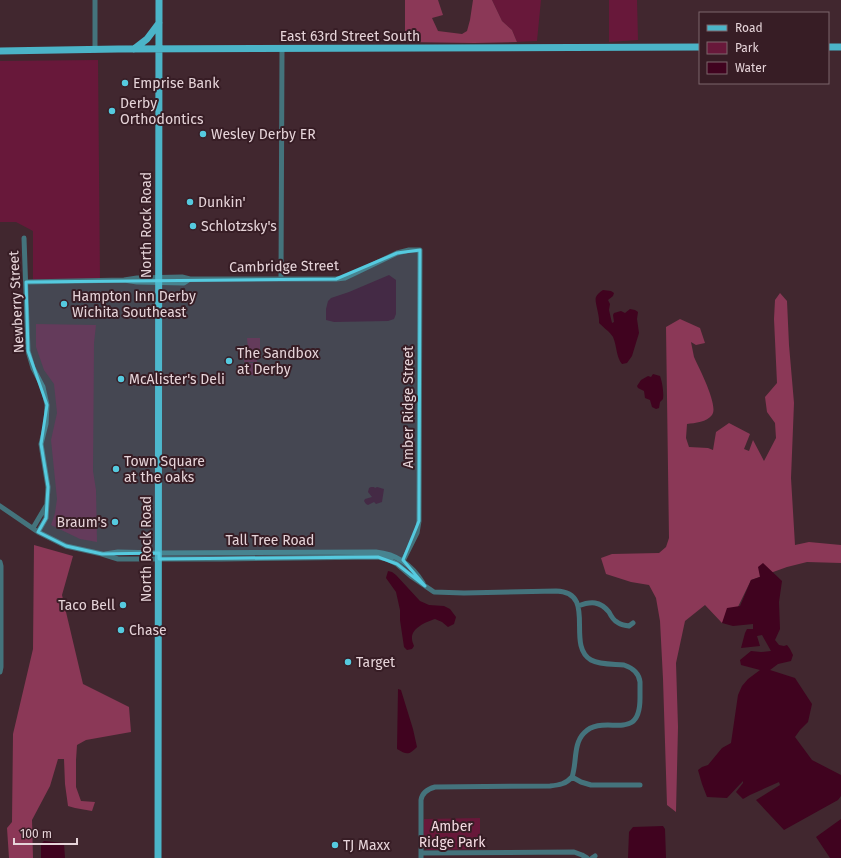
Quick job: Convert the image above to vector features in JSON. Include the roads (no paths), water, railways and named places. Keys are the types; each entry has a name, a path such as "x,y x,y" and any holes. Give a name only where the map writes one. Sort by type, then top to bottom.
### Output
{"main road":[{"name":"North Rock Road","path":"158,858 159,0"},
{"path":"134,49 147,39 159,22"},
{"name":"East 63rd Street South","path":"0,51 134,49 699,47"},
{"path":"829,47 841,47"}],"street":[{"path":"95,0 95,50"},
{"path":"281,279 282,49"},
{"name":"Newberry Street","path":"24,238 28,351 33,368 43,387 47,404 46,424 41,444 48,487 46,518 38,532"},
{"name":"Cambridge Street","path":"26,282 124,280 137,278 159,280 182,276 190,279 336,279 345,278 397,253 409,250 420,250"},
{"name":"Amber Ridge Street","path":"403,561 417,533 419,521 420,250"},
{"name":"Newberry Street","path":"33,528 46,505"},
{"name":"Tall Tree Road","path":"0,506 38,532 66,546 102,554 118,552 159,556 222,559 378,557 387,559 396,564 434,592 559,592 572,596 578,606"},
{"name":"Tall Tree Road","path":"159,556 385,553 396,556 403,561 419,577 425,586"},
{"path":"0,562 0,672"},
{"path":"587,858 574,852 420,855 421,800 426,789 435,787 550,786 562,785 568,781 572,777 578,744 584,733 596,726 625,725 630,723 635,720 638,715 640,703 639,680 635,671 624,665 604,664 594,661 588,658 584,653 580,643 578,606 588,602 599,604 605,608 616,622 628,626 633,623"},
{"path":"572,777 591,785 640,785"}],"water":[{"path":"389,275 396,280 396,314 394,319 388,321 334,322 326,320 326,309 328,301 331,298"},
{"path":"603,290 614,293 608,300 610,304 609,310 612,323 614,322 614,313 621,311 625,313 630,309 638,312 637,319 639,333 632,356 627,363 622,364 613,337 599,323 596,297"},
{"path":"653,374 660,376 663,390 663,399 660,402 659,408 656,409 652,407 650,400 645,398 644,391 637,386 641,380 648,376 651,377"},
{"path":"369,488 384,489 382,502 376,504 374,502 368,505 366,504 364,501 365,499 372,497 368,492"},
{"path":"763,563 782,581 779,602 780,629 775,640 779,645 787,645 793,655 791,661 778,664 770,670 795,678 812,704 808,722 795,737 812,760 841,775 841,796 838,800 784,830 756,800 780,785 779,782 743,799 736,792 743,781 727,798 707,797 698,770 708,765 722,748 731,743 738,695 742,686 748,679 760,670 741,665 740,660 751,651 771,651 762,635 757,636 760,646 741,648 747,629 753,629 753,624 733,626 722,623 727,608 740,606 751,580 760,577 758,567"},
{"path":"388,571 396,575 420,601 429,605 444,606 450,609 456,617 454,624 448,627 435,619 424,624 416,629 412,635 414,646 412,649 407,650 404,647 400,610 396,592 386,578"},
{"path":"398,689 401,690 417,747 410,753 397,749"},
{"path":"841,819 841,858 830,858 816,837"},
{"path":"663,826 665,829 666,858 628,858 629,832 633,827"},
{"path":"44,841 64,843 65,858 41,858 41,844"}],"place":[{"name":"Emprise Bank","path":"125,83"},
{"name":"Derby Orthodontics","path":"112,111"},
{"name":"Wesley Derby ER","path":"203,134"},
{"name":"Dunkin'","path":"190,202"},
{"name":"Schlotzsky's","path":"193,226"},
{"name":"Hampton Inn Derby Wichita Southeast","path":"64,304"},
{"name":"The Sandbox at Derby","path":"229,361"},
{"name":"McAlister's Deli","path":"121,379"},
{"name":"Town Square at the oaks","path":"116,469"},
{"name":"Braum's","path":"115,522"},
{"name":"Taco Bell","path":"123,605"},
{"name":"Chase","path":"121,630"},
{"name":"Target","path":"348,662"},
{"name":"TJ Maxx","path":"335,845"}],"park label":[{"name":"Amber Ridge Park","path":"452,834"}]}
